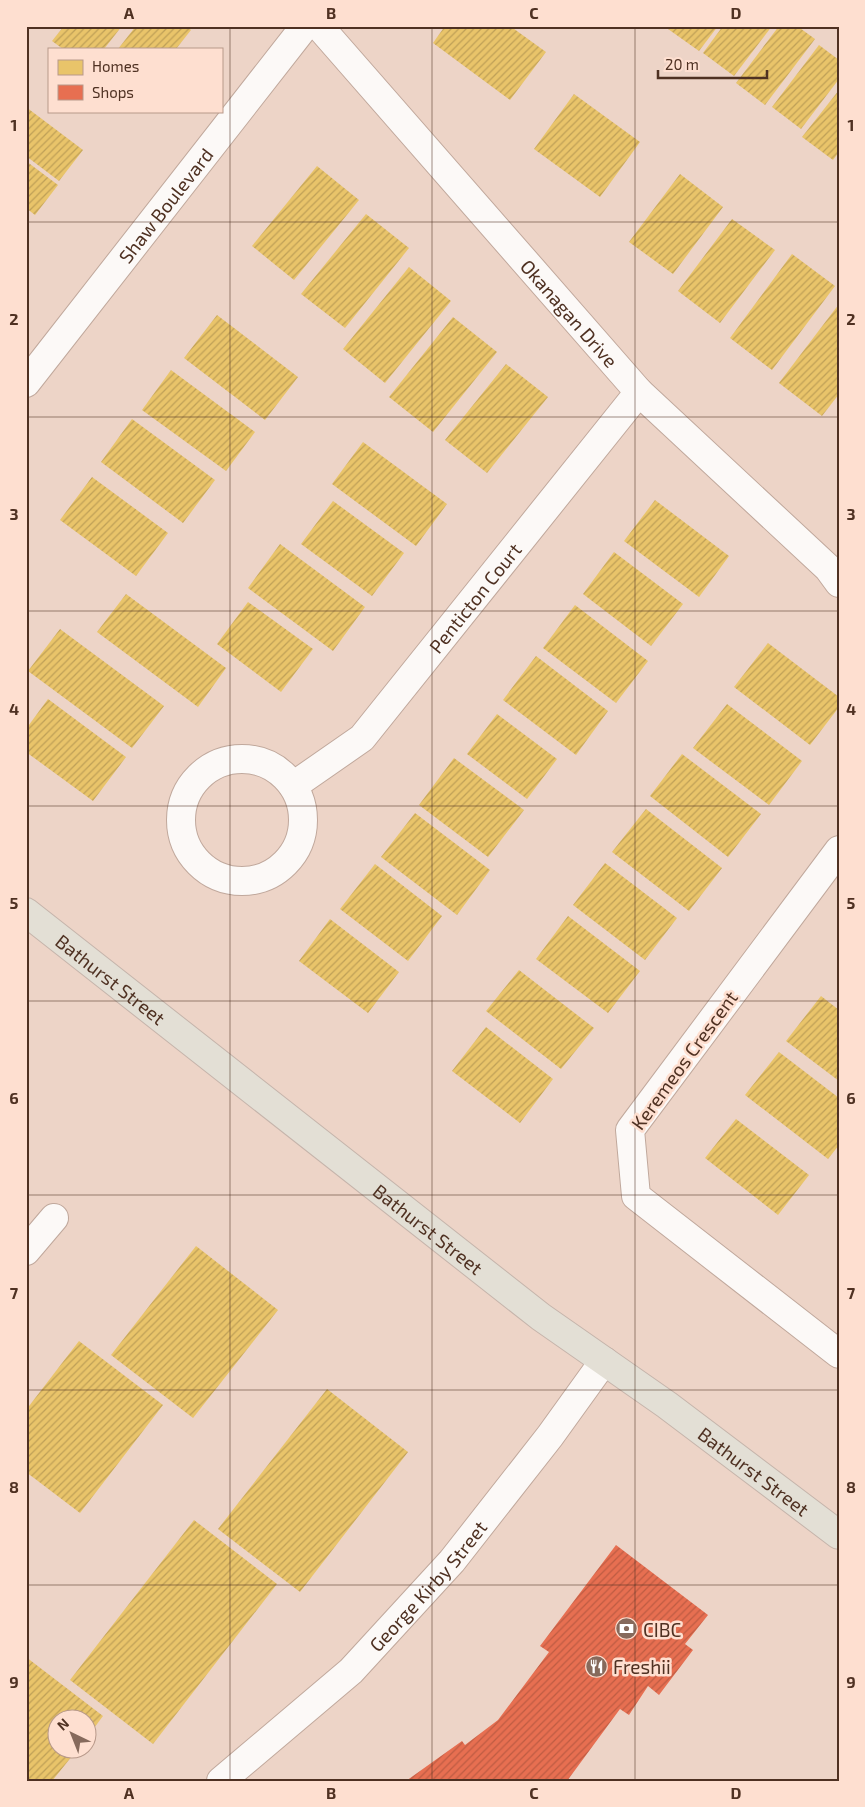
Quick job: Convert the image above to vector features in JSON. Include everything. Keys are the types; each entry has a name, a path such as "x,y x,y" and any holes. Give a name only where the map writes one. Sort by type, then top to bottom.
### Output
{"main road":[{"name":"Bathurst Street","path":"26,912 541,1317 667,1405 839,1535"}],"street":[{"name":"Shaw Boulevard","path":"26,383 305,26"},
{"name":"Okanagan Drive","path":"319,26 640,392 828,568 839,583"},
{"name":"Penticton Court","path":"293,786 362,738 640,392"},
{"path":"240,759 260,762 278,771 293,786 301,804 303,824 298,843 288,860 273,873 254,880 235,881 215,875 199,864 187,848 182,829 182,808 189,789 202,774 220,764 240,759"},
{"name":"Keremeos Crescent","path":"839,850 630,1130 636,1196 839,1354"},
{"path":"26,1251 54,1218"},
{"name":"George Kirby Street","path":"221,1781 352,1671 452,1561 545,1442 604,1361"}],"building: Homes":[{"path":"64,26 122,26 105,48 62,48 52,41"},
{"path":"136,26 186,26 191,30 177,48 119,48"},
{"path":"445,26 510,26 546,52 510,100 433,43"},
{"path":"670,26 718,26 699,51 668,29"},
{"path":"723,26 772,26 734,76 703,53"},
{"path":"779,26 797,26 815,39 765,105 736,83"},
{"path":"819,45 839,60 839,79 801,129 772,107"},
{"path":"839,90 839,152 833,160 802,137"},
{"path":"574,94 640,142 600,197 534,149"},
{"path":"26,107 83,150 59,181 26,156"},
{"path":"26,161 58,185 35,215 26,208"},
{"path":"317,166 359,200 294,280 252,246"},
{"path":"680,174 723,207 673,274 629,242"},
{"path":"366,214 409,248 345,328 301,294"},
{"path":"732,219 775,250 720,323 678,291"},
{"path":"792,254 835,286 772,370 730,338"},
{"path":"409,267 451,301 385,383 343,349"},
{"path":"839,304 839,394 822,416 779,383"},
{"path":"217,315 298,377 265,420 184,358"},
{"path":"453,317 497,352 433,432 389,397"},
{"path":"506,364 548,397 487,473 445,440"},
{"path":"171,370 255,432 226,471 142,410"},
{"path":"132,419 215,480 183,523 101,462"},
{"path":"363,442 447,504 416,546 332,484"},
{"path":"92,477 168,533 136,576 60,520"},
{"path":"655,500 729,556 699,597 624,541"},
{"path":"333,501 404,553 372,596 301,544"},
{"path":"280,544 365,607 333,651 248,588"},
{"path":"614,552 683,604 651,646 583,594"},
{"path":"126,594 226,668 198,707 97,632"},
{"path":"248,602 313,649 281,692 217,644"},
{"path":"575,605 648,661 616,703 543,648"},
{"path":"60,629 164,706 132,748 28,671"},
{"path":"768,643 839,697 839,707 810,745 734,687"},
{"path":"536,656 608,711 576,755 503,700"},
{"path":"48,699 126,757 93,801 26,752 26,729"},
{"path":"727,704 802,761 769,805 693,748"},
{"path":"497,714 557,759 527,799 467,754"},
{"path":"682,754 761,814 728,857 650,796"},
{"path":"454,758 524,810 488,857 419,805"},
{"path":"646,809 722,868 689,911 612,852"},
{"path":"415,813 490,870 457,915 381,857"},
{"path":"605,863 677,918 645,960 573,905"},
{"path":"375,864 442,916 408,961 340,909"},
{"path":"568,916 640,971 608,1013 536,959"},
{"path":"330,919 399,972 368,1013 299,961"},
{"path":"519,970 594,1028 561,1069 486,1011"},
{"path":"821,996 839,1010 839,1081 786,1041"},
{"path":"486,1027 553,1079 520,1123 452,1071"},
{"path":"779,1052 839,1098 839,1145 828,1159 745,1095"},
{"path":"736,1119 809,1175 778,1215 705,1158"},
{"path":"196,1246 278,1310 193,1418 111,1355"},
{"path":"79,1341 163,1405 80,1513 26,1472 26,1410"},
{"path":"327,1389 408,1452 300,1592 218,1529"},
{"path":"194,1520 277,1584 153,1744 70,1680"},
{"path":"26,1657 95,1710 48,1710 48,1760 69,1760 52,1781 26,1781"},
{"path":"98,1712 103,1716 98,1723"}],"building: Shops":[{"path":"616,1545 708,1615 685,1644 693,1650 659,1695 648,1686 629,1715 620,1709 567,1781 406,1781 462,1741 465,1745 498,1720 549,1652 540,1646"}],"place":[{"name":"CIBC","path":"627,1629"},
{"name":"Freshii","path":"597,1666"}]}
